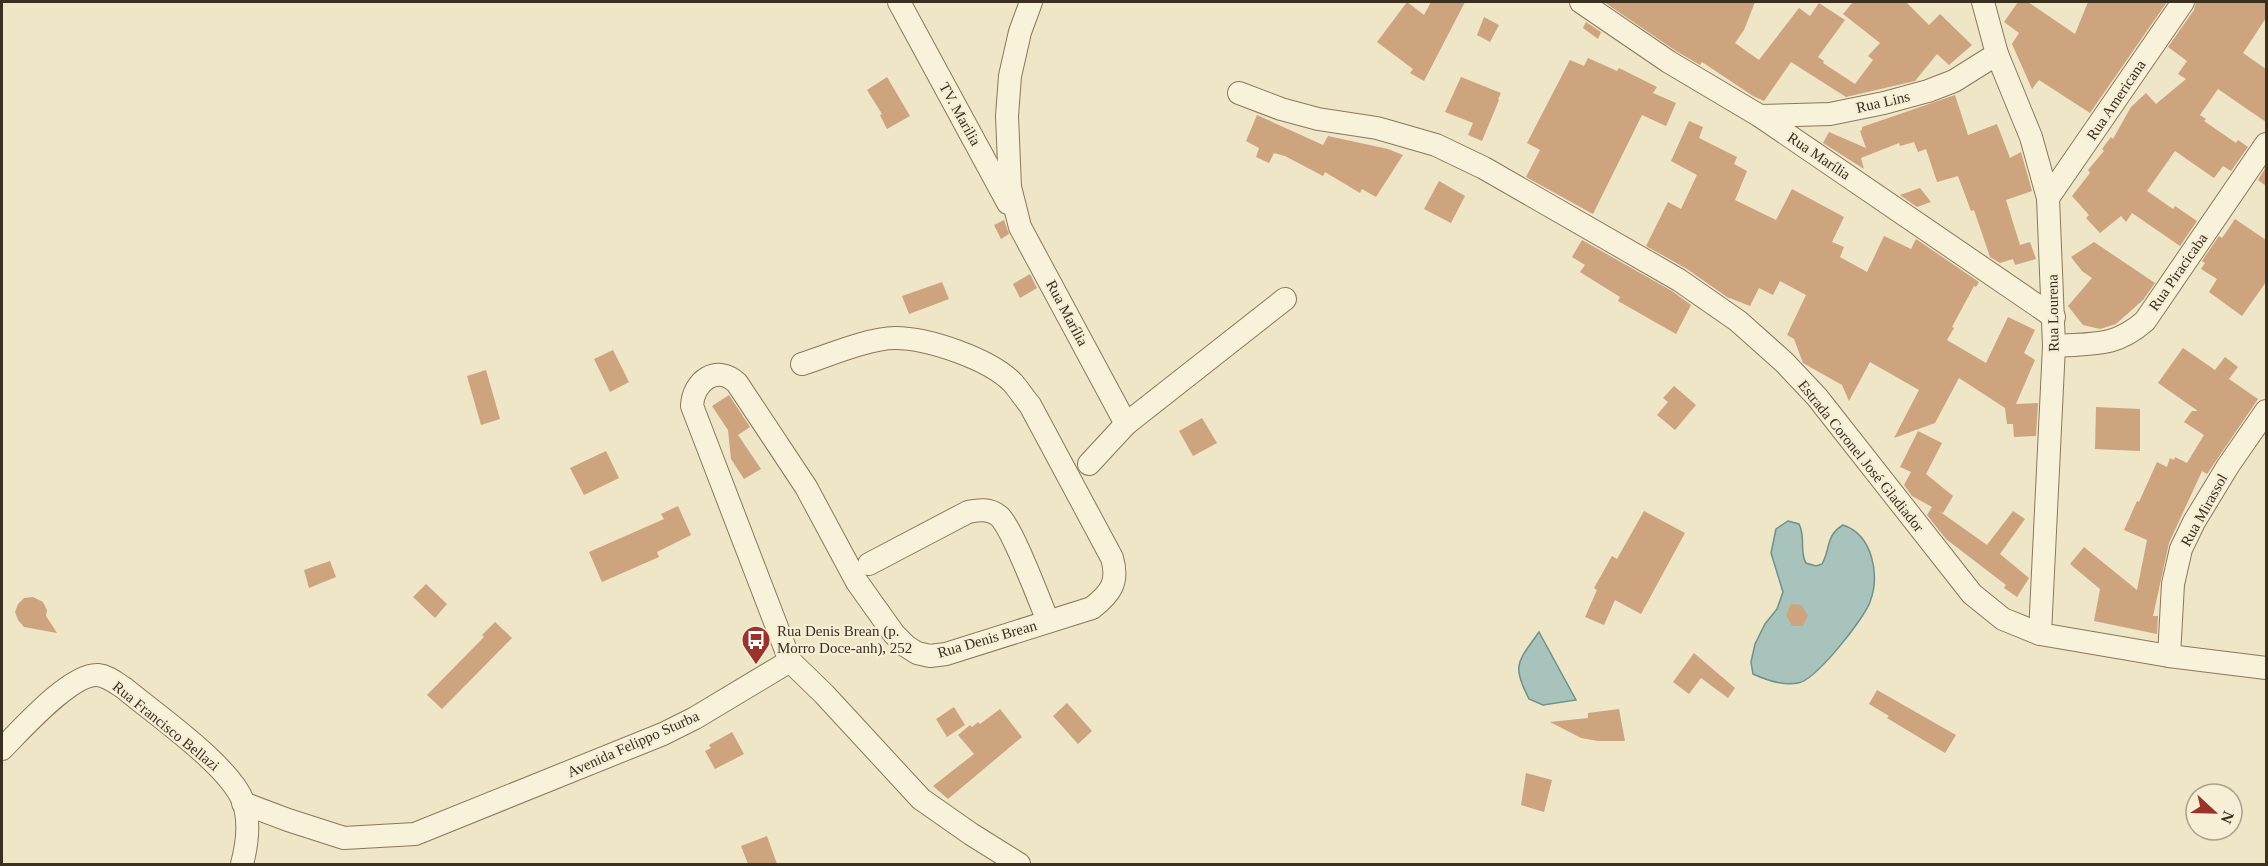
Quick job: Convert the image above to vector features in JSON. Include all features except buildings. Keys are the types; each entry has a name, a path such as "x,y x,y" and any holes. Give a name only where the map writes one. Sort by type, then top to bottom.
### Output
{"street":[{"name":"TV. Marilia","path":"899,2 995,176 1020,227"},
{"name":"Rua Marília","path":"1031,2 1020,32 1010,76 1007,116 1011,187 1020,227 1126,424"},
{"name":"Rua Marília","path":"1581,2 1669,62 1760,116 2054,316"},
{"name":"Rua Americana","path":"2048,198 2183,2"},
{"name":"Rua Lourena","path":"1989,6 1997,54 2031,137 2048,198 2054,346 2040,634"},
{"name":"Rua Lins","path":"1760,116 1830,114 1884,103 1929,91 1954,81 1997,54"},
{"name":"Estrada Coronel José Gladiador","path":"1239,93 1318,119 1377,128 1436,145 1484,168 1679,280 1738,321 1784,362 1817,398 1972,594 2003,619 2040,634 2169,656 2266,668"},
{"name":"Rua Piracicaba","path":"2054,346 2111,342 2129,334 2145,321 2266,144"},
{"path":"1089,464 1126,424 1285,299"},
{"name":"Rua Denis Brean","path":"790,661 692,406 692,395 696,387 709,377 730,376 737,382 806,488 857,582 894,634 917,653 930,656 946,654 1092,608 1106,597 1114,583 1115,570 1108,550 1030,405 1012,382 993,368 962,354 917,340 893,338 802,364"},
{"name":"Rua Mirassol","path":"2169,656 2173,584 2181,549 2194,522 2266,411"},
{"path":"869,564 968,512 990,511 1007,525 1048,621"},
{"path":"790,661 824,694 921,799 1019,864"},
{"name":"Avenida Felippo Sturba","path":"243,803 344,838 415,834 663,734 695,718 790,661"},
{"name":"Rua Francisco Bellazi","path":"2,749 71,683 96,675 109,679 124,688 215,764 235,787 243,803 246,823 246,848 242,864"}],"water":[{"path":"1788,521 1799,524 1806,563 1816,566 1822,564 1833,533 1843,525 1861,537 1872,557 1874,568 1870,602 1849,635 1816,672 1806,680 1792,684 1775,682 1753,674 1751,662 1755,644 1765,624 1777,609 1783,592 1771,553 1776,529"},
{"path":"1539,632 1576,700 1543,705 1529,699 1520,678 1519,664"}],"place":[{"name":"Rua Denis Brean (p. Morro Doce-anh), 252","path":"756,666"}]}
